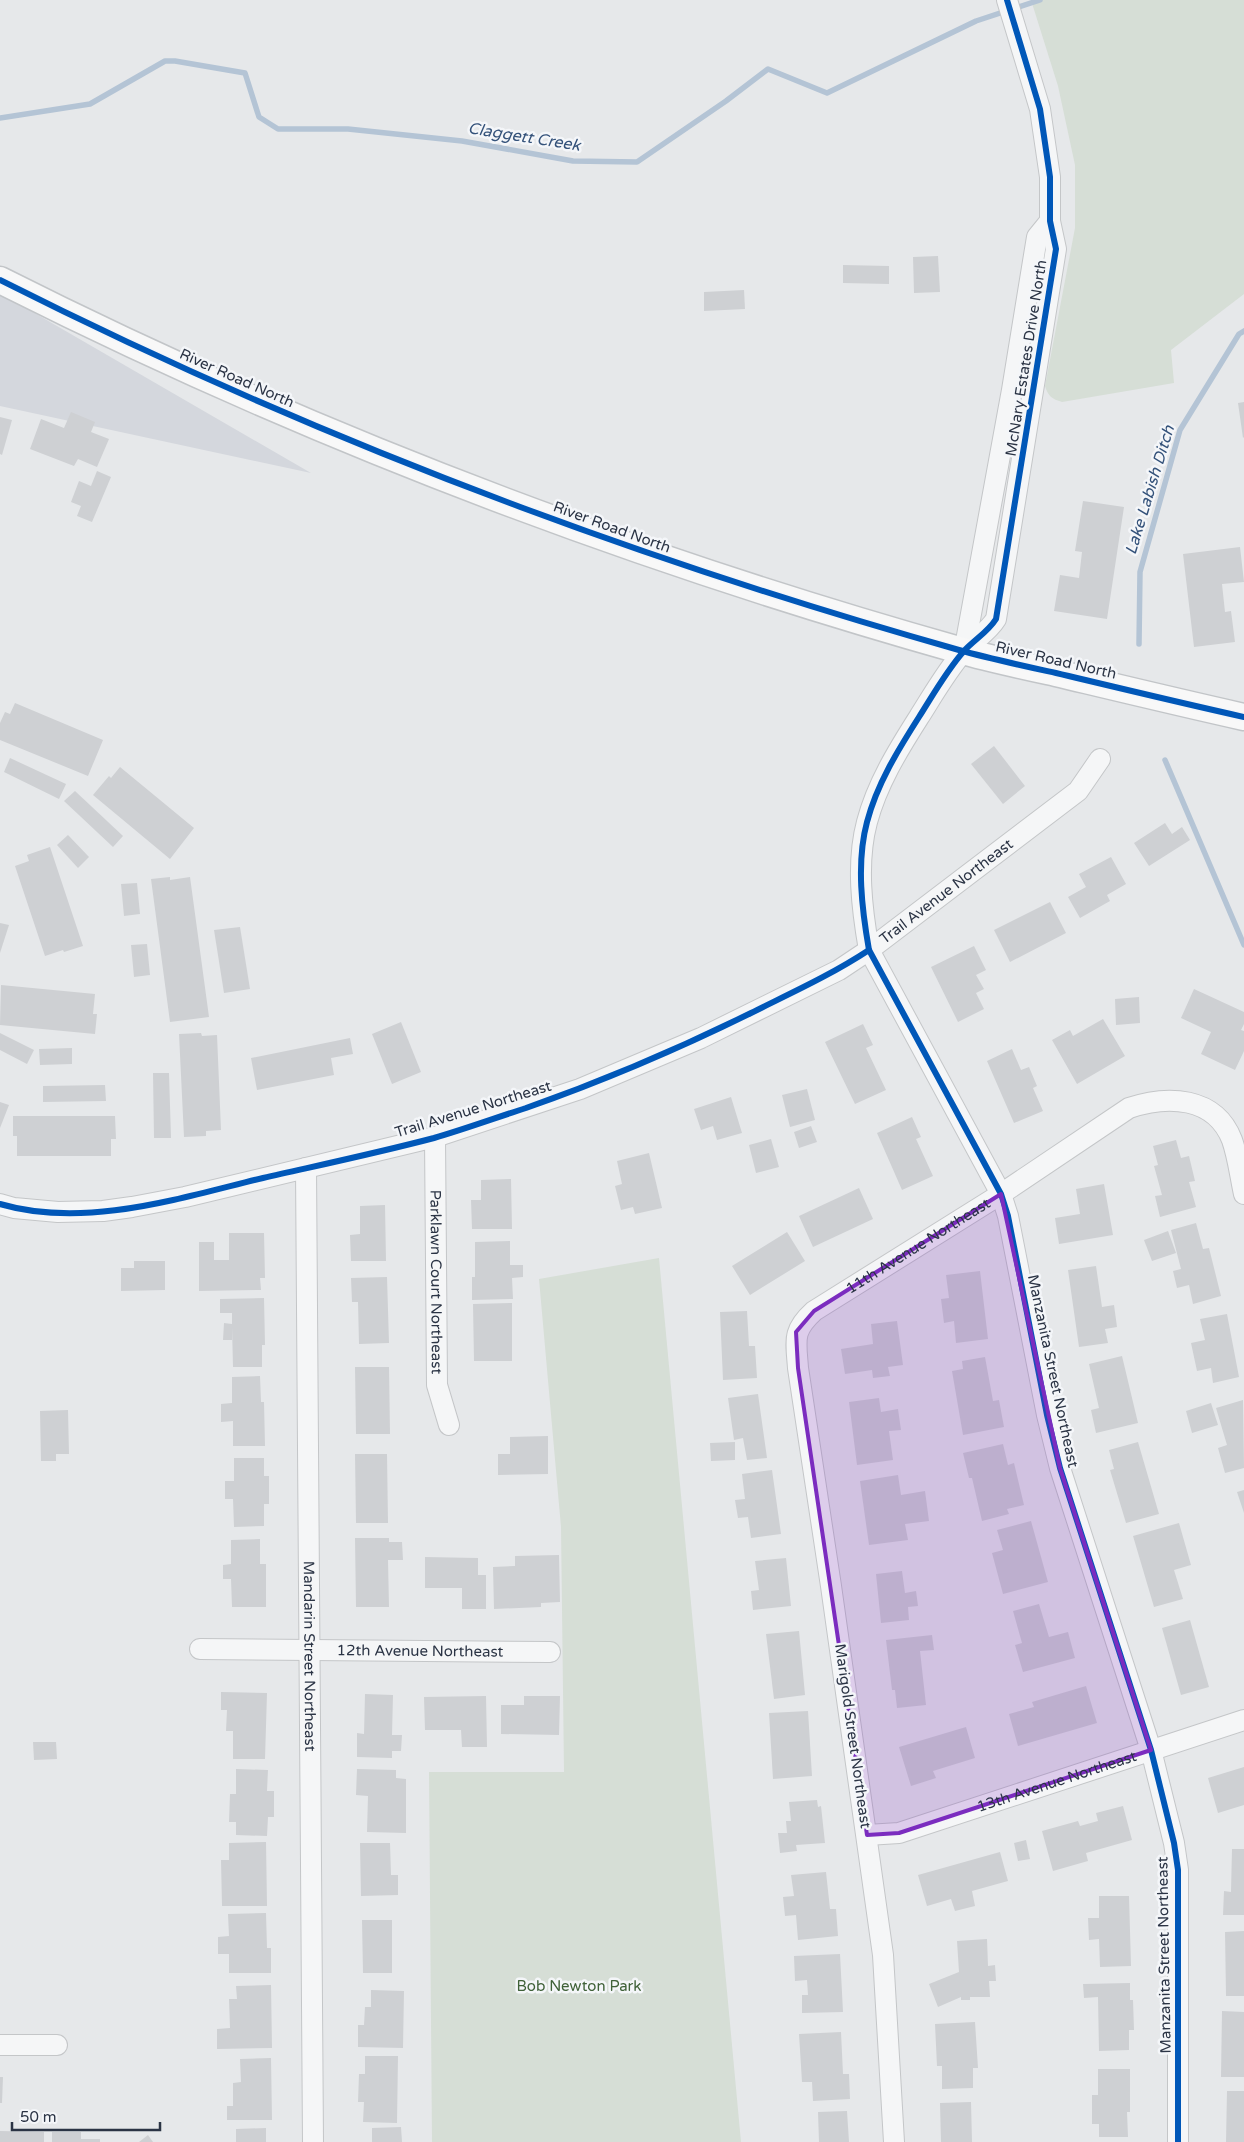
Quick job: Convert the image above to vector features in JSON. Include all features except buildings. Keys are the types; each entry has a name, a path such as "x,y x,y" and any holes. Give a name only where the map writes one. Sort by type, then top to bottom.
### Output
{"main road":[{"name":"River Road North","path":"0,280 105,333 319,428 452,482 625,546 791,601 964,652 1244,717"}],"street":[{"name":"McNary Estates Drive North","path":"964,652 992,626 996,619 1056,249 1050,221 1050,178 1040,109 1007,0"},
{"name":"Manzanita Street Northeast","path":"964,652 898,752 879,788 866,824 862,861 862,894 869,950 1001,1194 1008,1216 1047,1416 1060,1468 1151,1750 1174,1843 1178,1870 1178,2142"},
{"name":"Trail Avenue Northeast","path":"0,1204 14,1208 58,1212 103,1211 185,1197 435,1137 580,1089 701,1038 840,970 1078,791 1100,759"},
{"name":"11th Avenue Northeast","path":"796,1332 804,1319 814,1311 1001,1194 1129,1108 1150,1101 1178,1100 1201,1107 1220,1120 1232,1140 1244,1194"},
{"name":"Parklawn Court Northeast","path":"435,1137 437,1384 449,1425"},
{"name":"Mandarin Street Northeast","path":"306,1168 313,2142"},
{"name":"Marigold Street Northeast","path":"796,1332 798,1368 883,1955 894,2142"},
{"name":"12th Avenue Northeast","path":"200,1649 550,1652"},
{"name":"13th Avenue Northeast","path":"867,1835 900,1834 1244,1720"},
{"path":"0,2045 57,2045"}],"highlighted area":[{"path":"1001,1194 1060,1468 1151,1750 899,1833 867,1835 798,1368 796,1332 814,1311"}],"shaded area":[{"path":"0,293 311,473 0,406"}],"green space":[{"path":"1031,0 1244,0 1244,294 1171,350 1174,383 1062,402 1051,397 1046,389 1045,386 1075,228 1075,165 1058,86"},
{"name":"Bob Newton Park","path":"659,1258 741,2142 432,2142 429,1772 564,1772 561,1527 539,1279"}],"waterway":[{"name":"Claggett Creek","path":"0,118 90,104 165,61 175,61 245,73 259,117 278,129 348,129 462,141 573,161 637,162 726,101 768,69 827,93 976,21 1040,0"},
{"name":"Lake Labish Ditch","path":"1139,644 1140,572 1180,430 1239,334 1244,331"},
{"name":"Lake Labish Ditch","path":"1165,760 1244,945"}],"cycle path":[{"path":"1007,0 1040,109 1050,177 1050,221 1056,249 996,619 964,651 946,674 903,742 882,781 871,808 864,838 861,870 862,903 869,950 1001,1194 1008,1216 1047,1415 1060,1468 1151,1750 1174,1843 1178,1870 1178,2142"},
{"path":"0,280 116,337 351,441 591,533 713,575 959,650 1244,717"},
{"path":"0,1204 32,1211 65,1213 99,1212 132,1208 166,1202 434,1138 526,1108 668,1052 796,991 869,950"}]}
